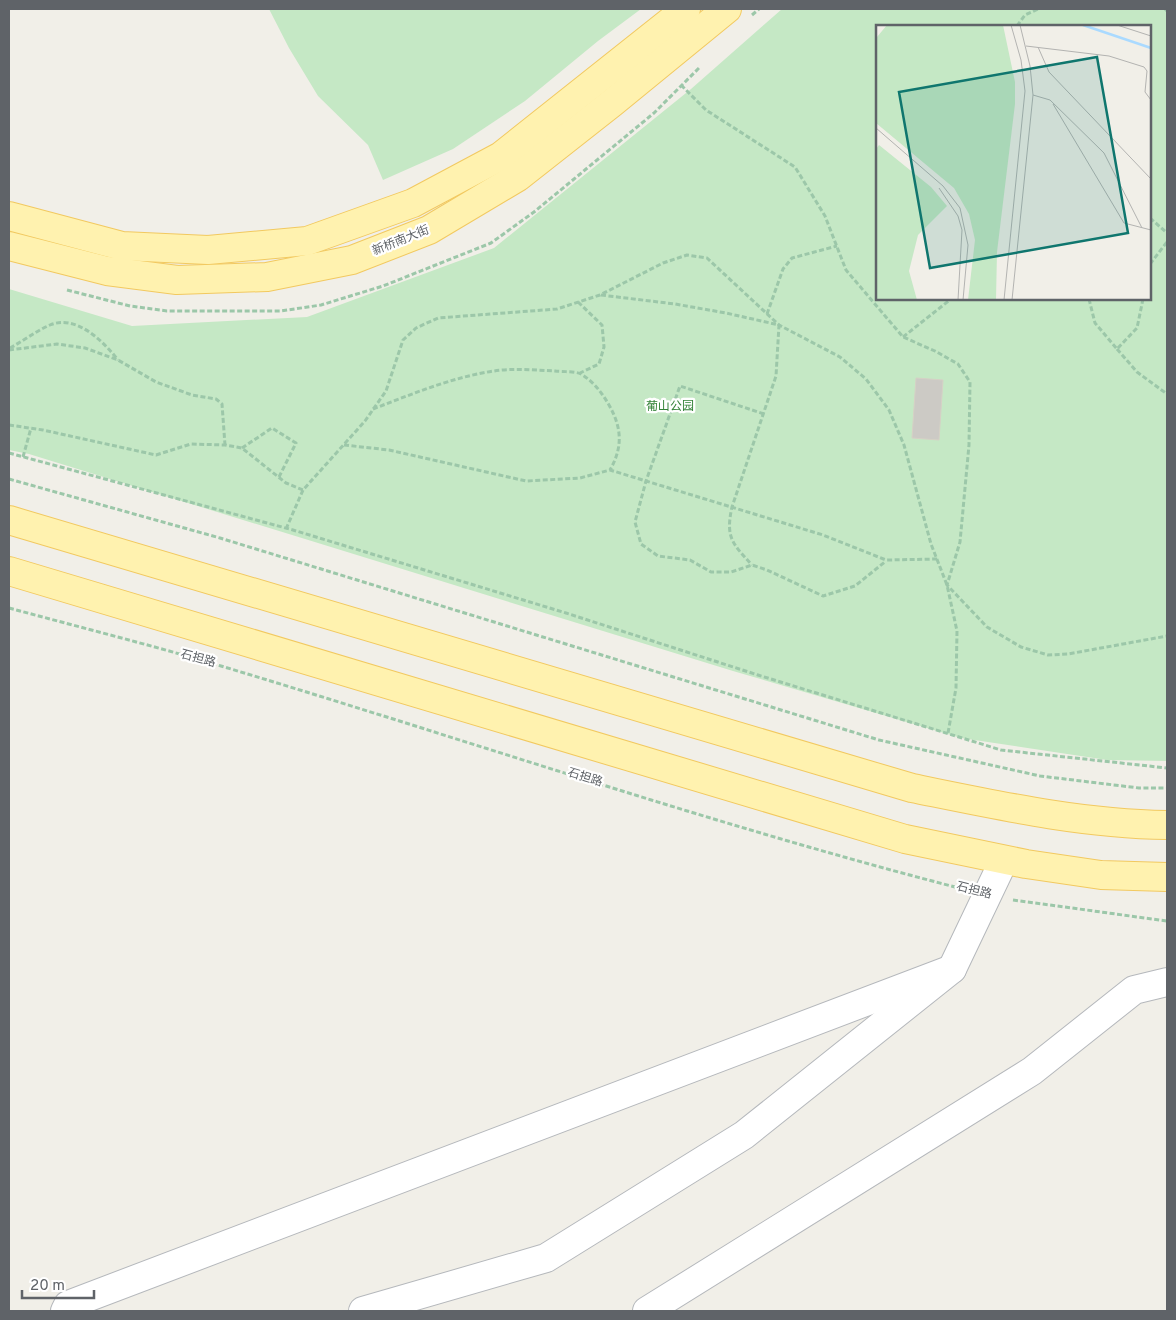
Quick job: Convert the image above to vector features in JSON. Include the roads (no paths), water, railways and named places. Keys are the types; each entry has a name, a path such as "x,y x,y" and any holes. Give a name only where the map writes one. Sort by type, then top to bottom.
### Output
{"main road":[{"path":"9,216 122,246 208,250 307,242 412,203 501,156 686,9"},
{"name":"新桥南大街","path":"9,246 107,271 177,280 267,277 352,260 429,230 518,177 727,9"},
{"path":"9,520 912,788 1035,813 1133,825 1167,825"},
{"path":"9,572 905,839 1004,860 1102,875 1167,878"}],"street":[{"path":"363,1311 546,1258 744,1135 952,969 1004,860"},
{"path":"65,1311 68,1305 952,969"},
{"path":"647,1311 1032,1071 1134,990 1167,982"}],"park label":[{"name":"葡山公园","path":"670,407"}]}
